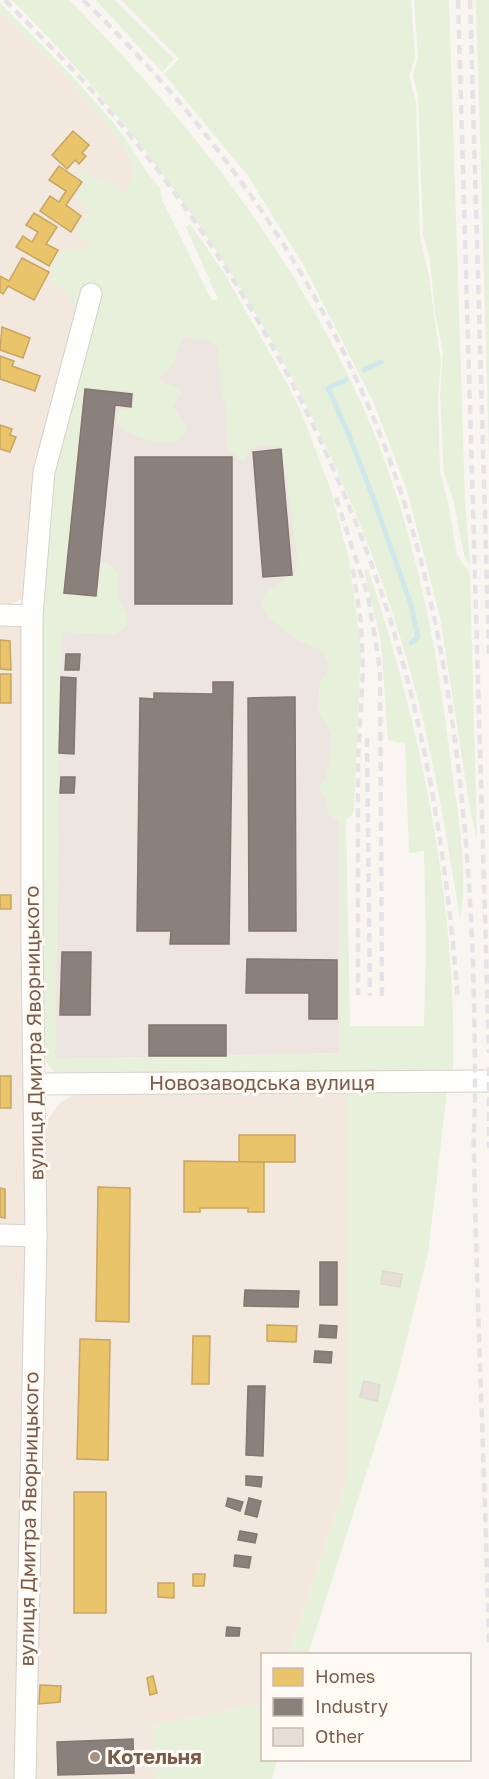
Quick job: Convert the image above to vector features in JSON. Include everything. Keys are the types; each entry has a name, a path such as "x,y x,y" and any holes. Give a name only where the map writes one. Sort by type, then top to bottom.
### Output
{"street":[{"name":"вулиця Дмитра Яворницького","path":"25,1779 36,1236 32,945 32,616 37,524 44,472 91,294"},
{"path":"0,615 32,616"},
{"name":"Новозаводська вулиця","path":"35,1084 489,1081"},
{"path":"0,1235 36,1236"}],"shaded area":[{"path":"0,13 60,69 122,144 134,169 132,181 123,200 23,599 6,607 0,606"},
{"path":"97,322 242,344 315,501 338,655 340,1053 55,1059 61,597 84,389"},
{"path":"0,626 25,627 25,1233 0,1231"},
{"path":"347,1088 347,1480 289,1653 261,1653 261,1703 153,1726 155,1779 32,1779 42,1139 45,1123 61,1102 77,1093"},
{"path":"0,1244 25,1246 17,1779 0,1779"}],"green space":[{"path":"12,0 69,0 152,89 192,135 264,232 327,335 355,390 390,476 404,520 427,611 443,703 460,835 463,900 460,919 433,767 412,677 382,582 346,490 303,400 256,313 202,229 144,149 80,73"},
{"path":"96,0 115,0 174,59 162,72"},
{"path":"121,0 411,0 415,58 409,76 416,103 420,237 429,277 441,364 438,394 440,471 457,555 470,574 477,840 470,809 440,617 407,490 374,403 304,266 248,176 164,74 179,59"},
{"path":"414,0 449,0 465,499 470,565 464,555 453,499 444,473 440,395 443,352 435,312 430,259 423,234 418,96 413,75 418,58"},
{"path":"476,0 489,0 489,455 478,63"},
{"path":"0,3 73,78 121,133 160,188 162,200 212,301 218,299 186,227 190,224 224,273 287,383 304,419 331,491 349,560 361,647 354,809 352,815 346,820 350,1026 424,1026 426,947 424,851 409,853 405,744 388,740 381,641 364,571 368,569 405,692 432,818 449,945 453,1010 453,1074 55,1072 43,1059 38,586 78,309 73,305 67,291 52,285 52,267 63,249 81,251 90,244 90,240 80,237 75,230 89,212 76,197 84,182 76,175 82,168 94,178 115,182 126,193 134,169 122,144 60,69 0,13","holes":["183,338 209,341 219,347 217,363 221,373 219,385 226,409 227,446 239,460 245,460 252,447 279,445 282,447 297,555 296,572 266,592 261,604 268,617 297,640 321,650 328,661 328,668 319,685 318,711 330,732 331,752 326,777 319,788 326,801 328,814 339,821 339,1053 55,1059 61,632 115,635 122,630 128,620 118,594 117,573 112,565 106,562 102,564 95,598 63,594 84,389 88,387 134,392 133,408 122,409 118,413 117,423 123,429 143,439 166,443 176,441 183,436 187,428 173,406 182,393 180,389 162,382 159,378 172,366"]},
{"path":"347,1088 447,1092 428,1253 396,1381 308,1653 289,1653 347,1480"},
{"path":"261,1703 261,1761 277,1761 272,1779 155,1779 153,1726"}],"building: Homes":[{"path":"73,131 89,145 82,153 86,156 79,164 75,160 67,169 52,155"},
{"path":"59,166 82,182 66,205 81,216 71,232 40,211 50,196 59,202 66,191 49,180"},
{"path":"34,213 57,227 46,244 58,250 49,266 16,247 23,236 32,242 38,232 26,225"},
{"path":"22,258 49,272 34,300 8,286 3,294 0,292 0,276 9,281"},
{"path":"2,327 30,338 23,358 0,350"},
{"path":"0,356 14,361 12,366 40,376 35,391 0,379"},
{"path":"0,425 12,429 10,435 16,437 10,452 0,449"},
{"path":"0,640 10,641 11,670 0,669"},
{"path":"0,674 11,674 11,703 0,703"},
{"path":"0,895 11,895 11,909 0,909"},
{"path":"0,1076 11,1076 11,1108 0,1108"},
{"path":"239,1135 295,1135 295,1162 239,1162"},
{"path":"184,1161 264,1162 264,1212 248,1212 248,1208 200,1208 200,1212 184,1212"},
{"path":"98,1187 130,1188 129,1322 96,1321"},
{"path":"0,1188 5,1189 5,1218 0,1217"},
{"path":"267,1325 297,1326 296,1342 267,1341"},
{"path":"193,1336 210,1336 209,1384 192,1384"},
{"path":"80,1339 110,1340 108,1460 77,1459"},
{"path":"74,1492 106,1492 106,1613 74,1613"},
{"path":"193,1574 205,1574 204,1586 193,1586"},
{"path":"158,1583 174,1583 174,1598 158,1597"},
{"path":"153,1676 157,1693 150,1695 147,1678"},
{"path":"40,1685 61,1686 60,1702 39,1704"}],"building: Industry":[{"path":"85,389 132,394 131,407 115,405 96,596 64,593"},
{"path":"281,449 292,575 263,577 253,452"},
{"path":"135,457 232,457 232,604 135,604"},
{"path":"66,654 80,654 79,670 65,670"},
{"path":"61,677 76,678 74,754 59,753"},
{"path":"213,682 233,682 229,944 170,944 171,931 137,931 140,698 154,699 154,693 213,694"},
{"path":"295,697 296,931 249,931 248,698"},
{"path":"61,777 75,777 74,793 60,793"},
{"path":"62,952 91,952 90,1015 60,1015"},
{"path":"247,959 337,960 337,1019 309,1019 309,993 246,993"},
{"path":"149,1025 226,1025 226,1056 149,1056"},
{"path":"320,1262 337,1262 337,1305 320,1305"},
{"path":"245,1290 299,1291 298,1307 244,1306"},
{"path":"320,1325 337,1326 336,1338 319,1337"},
{"path":"315,1351 332,1352 331,1363 314,1362"},
{"path":"248,1386 265,1386 263,1456 246,1455"},
{"path":"246,1476 262,1477 261,1487 246,1485"},
{"path":"228,1498 243,1502 240,1511 226,1506"},
{"path":"249,1498 261,1501 257,1517 245,1514"},
{"path":"240,1531 257,1534 255,1543 238,1540"},
{"path":"235,1555 251,1557 249,1568 234,1566"},
{"path":"227,1627 240,1628 239,1636 226,1636"},
{"name":"Котельня","path":"133,1739 134,1773 58,1775 57,1742"}],"building: Other":[{"path":"383,1271 402,1274 400,1287 381,1284"},
{"path":"364,1381 380,1385 377,1401 360,1397"}],"waterway":[{"path":"364,370 381,362"},
{"path":"346,380 328,388 374,500 411,605 418,637 411,643"}],"railway":[{"path":"5,0 95,94 189,213 231,277 270,343 306,411 338,480 367,551 391,622 416,715 435,809 449,905 458,1000"},
{"path":"83,0 138,56 190,115 239,178 283,244 323,313 359,384 389,457 423,570 440,647 453,726 466,844 470,907 475,1035 475,1212 489,1643"},
{"path":"458,0 489,1053"},
{"path":"470,0 489,654"},
{"path":"336,498 368,596 380,669 382,996"},
{"path":"353,569 361,624 363,670 358,759 358,995"},
{"path":"367,738 370,996"},
{"path":"489,1067 489,1148"}],"place":[{"name":"Котельня","path":"95,1757"}]}
